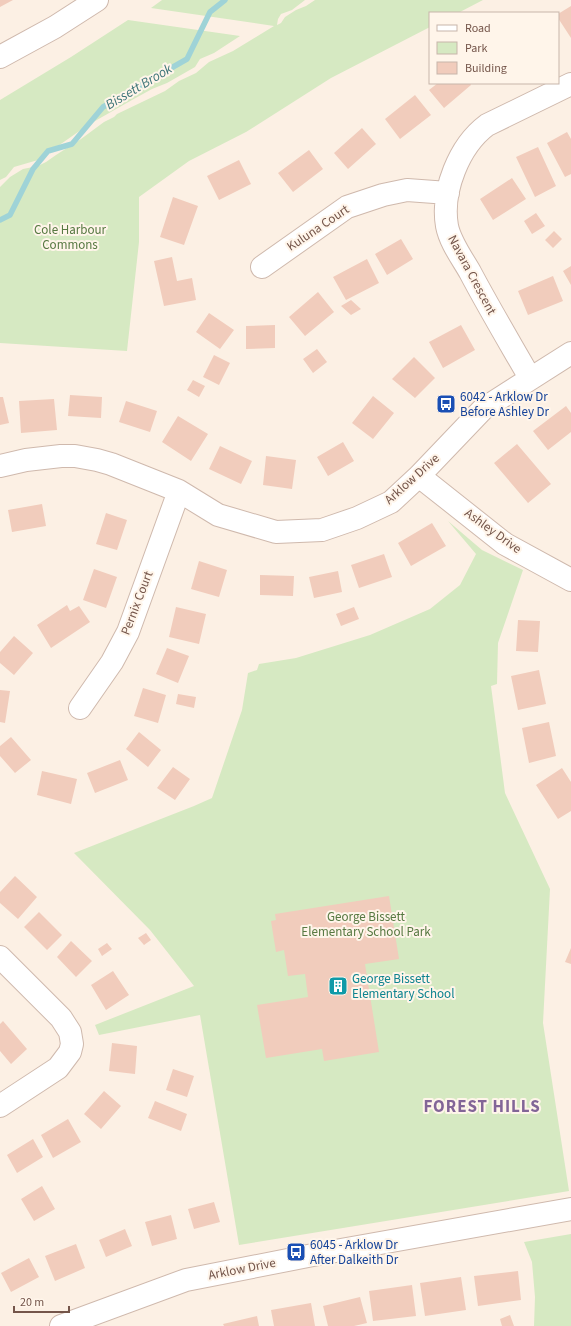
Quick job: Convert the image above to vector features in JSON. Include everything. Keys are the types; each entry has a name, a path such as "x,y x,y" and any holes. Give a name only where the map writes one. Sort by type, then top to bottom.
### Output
{"street":[{"path":"0,57 55,27 98,0"},
{"name":"Navara Crescent","path":"530,378 452,240 447,226 446,207 448,193 459,160 467,146 481,129 571,84"},
{"name":"Kuluna Court","path":"262,267 347,207 383,195 407,190 448,193"},
{"name":"Arklow Drive","path":"0,466 53,457 75,456 87,458 111,464 179,491 218,515 276,532 322,530 357,518 391,502 420,476 483,409 571,352"},
{"name":"Ashley Drive","path":"420,476 505,544 571,580"},
{"name":"Pernix Court","path":"80,708 112,662 128,632 179,491"},
{"path":"0,957 62,1018 70,1032 72,1044 70,1052 58,1068 0,1106"},
{"name":"Arklow Drive","path":"62,1326 186,1280 329,1252 571,1209"}],"green space":[{"name":"Cole Harbour Commons","path":"162,0 305,0 292,10 281,14 277,25 281,23 285,17 315,0 483,0 460,12 429,12 429,28 331,78 246,132 189,161 139,197 139,242 127,351 0,343 0,187 10,177 23,169 38,166 46,162 117,114 165,91 179,81 196,73 209,62 233,51 274,26 151,8"},
{"path":"128,20 240,36 214,53 200,59 195,67 88,125 38,160 14,167 6,177 0,180 0,100"},
{"name":"George Bissett Elementary School Park","path":"448,521 482,550 523,570 498,643 497,684 491,686 505,793 550,889 543,1023 569,1191 239,1245 200,1015 99,1035 95,1025 194,986 150,930 74,853 212,798 242,710 248,673 257,670 259,664 296,658 370,635 430,609 460,585 476,554"},
{"path":"571,1234 571,1326 534,1326 535,1297 532,1262 524,1242"}],"building":[{"path":"0,0 13,0 0,7"},
{"path":"571,6 571,38 559,20 559,13"},
{"path":"437,84 471,85 444,108 429,90"},
{"path":"415,95 431,115 400,139 385,119"},
{"path":"362,128 376,144 348,169 334,153"},
{"path":"567,132 571,139 571,174 565,177 547,143"},
{"path":"538,147 556,186 535,197 516,157"},
{"path":"309,150 323,169 293,192 278,173"},
{"path":"239,160 251,184 219,200 207,176"},
{"path":"512,178 526,199 493,220 480,199"},
{"path":"173,197 198,206 184,245 160,237"},
{"path":"536,213 545,226 532,234 524,221"},
{"path":"554,231 562,239 553,248 545,240"},
{"path":"401,239 413,259 387,275 375,254"},
{"path":"172,257 177,281 192,278 196,300 164,306 154,261"},
{"path":"367,259 379,283 346,300 333,277"},
{"path":"571,266 571,285 563,271"},
{"path":"553,276 563,301 528,315 518,291"},
{"path":"318,292 334,312 305,336 289,317"},
{"path":"351,300 361,309 351,315 341,306"},
{"path":"209,313 234,330 220,349 196,332"},
{"path":"275,325 275,348 246,349 246,326"},
{"path":"461,325 475,350 443,368 429,342"},
{"path":"317,349 327,362 313,373 303,359"},
{"path":"214,355 230,363 219,385 203,377"},
{"path":"414,357 435,378 415,398 392,379"},
{"path":"193,380 205,386 199,397 187,390"},
{"path":"70,395 102,397 101,418 68,416"},
{"path":"373,396 394,413 373,439 352,423"},
{"path":"0,397 3,397 9,423 0,425"},
{"path":"54,399 57,430 21,433 19,401"},
{"path":"126,401 157,411 150,432 119,422"},
{"path":"566,406 571,413 571,432 548,450 533,431"},
{"path":"178,416 208,434 191,461 162,442"},
{"path":"343,442 354,461 328,476 317,457"},
{"path":"517,444 551,484 528,503 494,463"},
{"path":"220,446 252,461 241,484 209,469"},
{"path":"266,456 296,460 292,489 263,485"},
{"path":"42,504 46,526 12,532 8,510"},
{"path":"106,513 127,520 117,550 96,544"},
{"path":"432,523 446,546 411,566 398,543"},
{"path":"384,554 392,577 359,588 351,565"},
{"path":"199,561 227,570 219,597 191,589"},
{"path":"94,569 117,577 106,608 83,600"},
{"path":"338,571 342,592 314,598 309,577"},
{"path":"260,575 294,576 293,596 260,595"},
{"path":"67,605 70,611 79,606 90,622 51,648 37,625"},
{"path":"176,607 206,614 199,644 169,637"},
{"path":"354,607 359,619 341,626 336,614"},
{"path":"518,620 540,621 538,652 516,651"},
{"path":"14,636 33,653 14,675 0,663 0,652"},
{"path":"167,648 189,656 178,683 156,674"},
{"path":"539,670 546,704 518,710 511,676"},
{"path":"143,688 166,695 158,723 134,716"},
{"path":"0,690 10,691 5,723 0,722"},
{"path":"178,694 196,697 194,708 176,704"},
{"path":"549,722 556,756 529,763 522,728"},
{"path":"139,732 161,750 148,767 126,749"},
{"path":"11,737 31,760 15,773 0,756 0,746"},
{"path":"120,760 128,780 95,793 87,773"},
{"path":"173,767 190,779 175,800 157,788"},
{"path":"562,768 571,782 571,811 558,819 536,785"},
{"path":"42,771 77,779 71,804 37,795"},
{"path":"15,876 37,897 18,919 0,903 0,892"},
{"name":"George Bissett Elementary School","path":"389,896 399,959 365,964 379,1052 324,1061 322,1049 266,1058 257,1005 308,997 305,974 288,976 284,950 276,952 271,921 276,920 275,914"},
{"path":"39,912 62,935 47,950 24,927"},
{"path":"146,933 151,940 144,945 138,938"},
{"path":"71,941 92,961 76,977 57,957"},
{"path":"107,943 112,949 102,956 98,949"},
{"path":"571,948 571,964 565,962"},
{"path":"113,971 129,995 106,1010 91,985"},
{"path":"3,1021 27,1049 11,1064 0,1051 0,1024"},
{"path":"112,1043 137,1046 135,1074 109,1071"},
{"path":"173,1069 194,1076 187,1097 166,1090"},
{"path":"104,1091 121,1106 101,1129 84,1114"},
{"path":"155,1101 187,1114 181,1131 148,1118"},
{"path":"68,1119 81,1142 53,1158 41,1135"},
{"path":"33,1139 43,1157 17,1173 7,1155"},
{"path":"42,1186 55,1209 34,1221 21,1199"},
{"path":"214,1202 220,1222 194,1229 188,1209"},
{"path":"171,1215 177,1239 152,1246 145,1222"},
{"path":"125,1229 132,1246 106,1257 99,1240"},
{"path":"76,1244 85,1268 55,1281 45,1256"},
{"path":"29,1258 39,1277 11,1292 1,1273"},
{"path":"518,1271 521,1300 478,1306 474,1276"},
{"path":"461,1277 466,1310 425,1316 420,1283"},
{"path":"412,1285 416,1316 373,1321 369,1291"},
{"path":"360,1297 367,1323 354,1326 328,1326 323,1306"},
{"path":"311,1303 315,1326 274,1326 271,1310"},
{"path":"510,1315 514,1326 502,1326 500,1319"},
{"path":"257,1316 259,1326 224,1326 223,1324"}],"waterway":[{"name":"Bissett Brook","path":"0,220 10,215 33,169 48,151 72,144 103,107 187,59 210,12 225,0"}],"place":[{"name":"6042 - Arklow Dr Before Ashley Dr","path":"446,404"},
{"name":"George Bissett Elementary School","path":"338,986"},
{"name":"6045 - Arklow Dr After Dalkeith Dr","path":"296,1252"}],"district":[{"name":"FOREST HILLS","path":"482,1107"}]}
